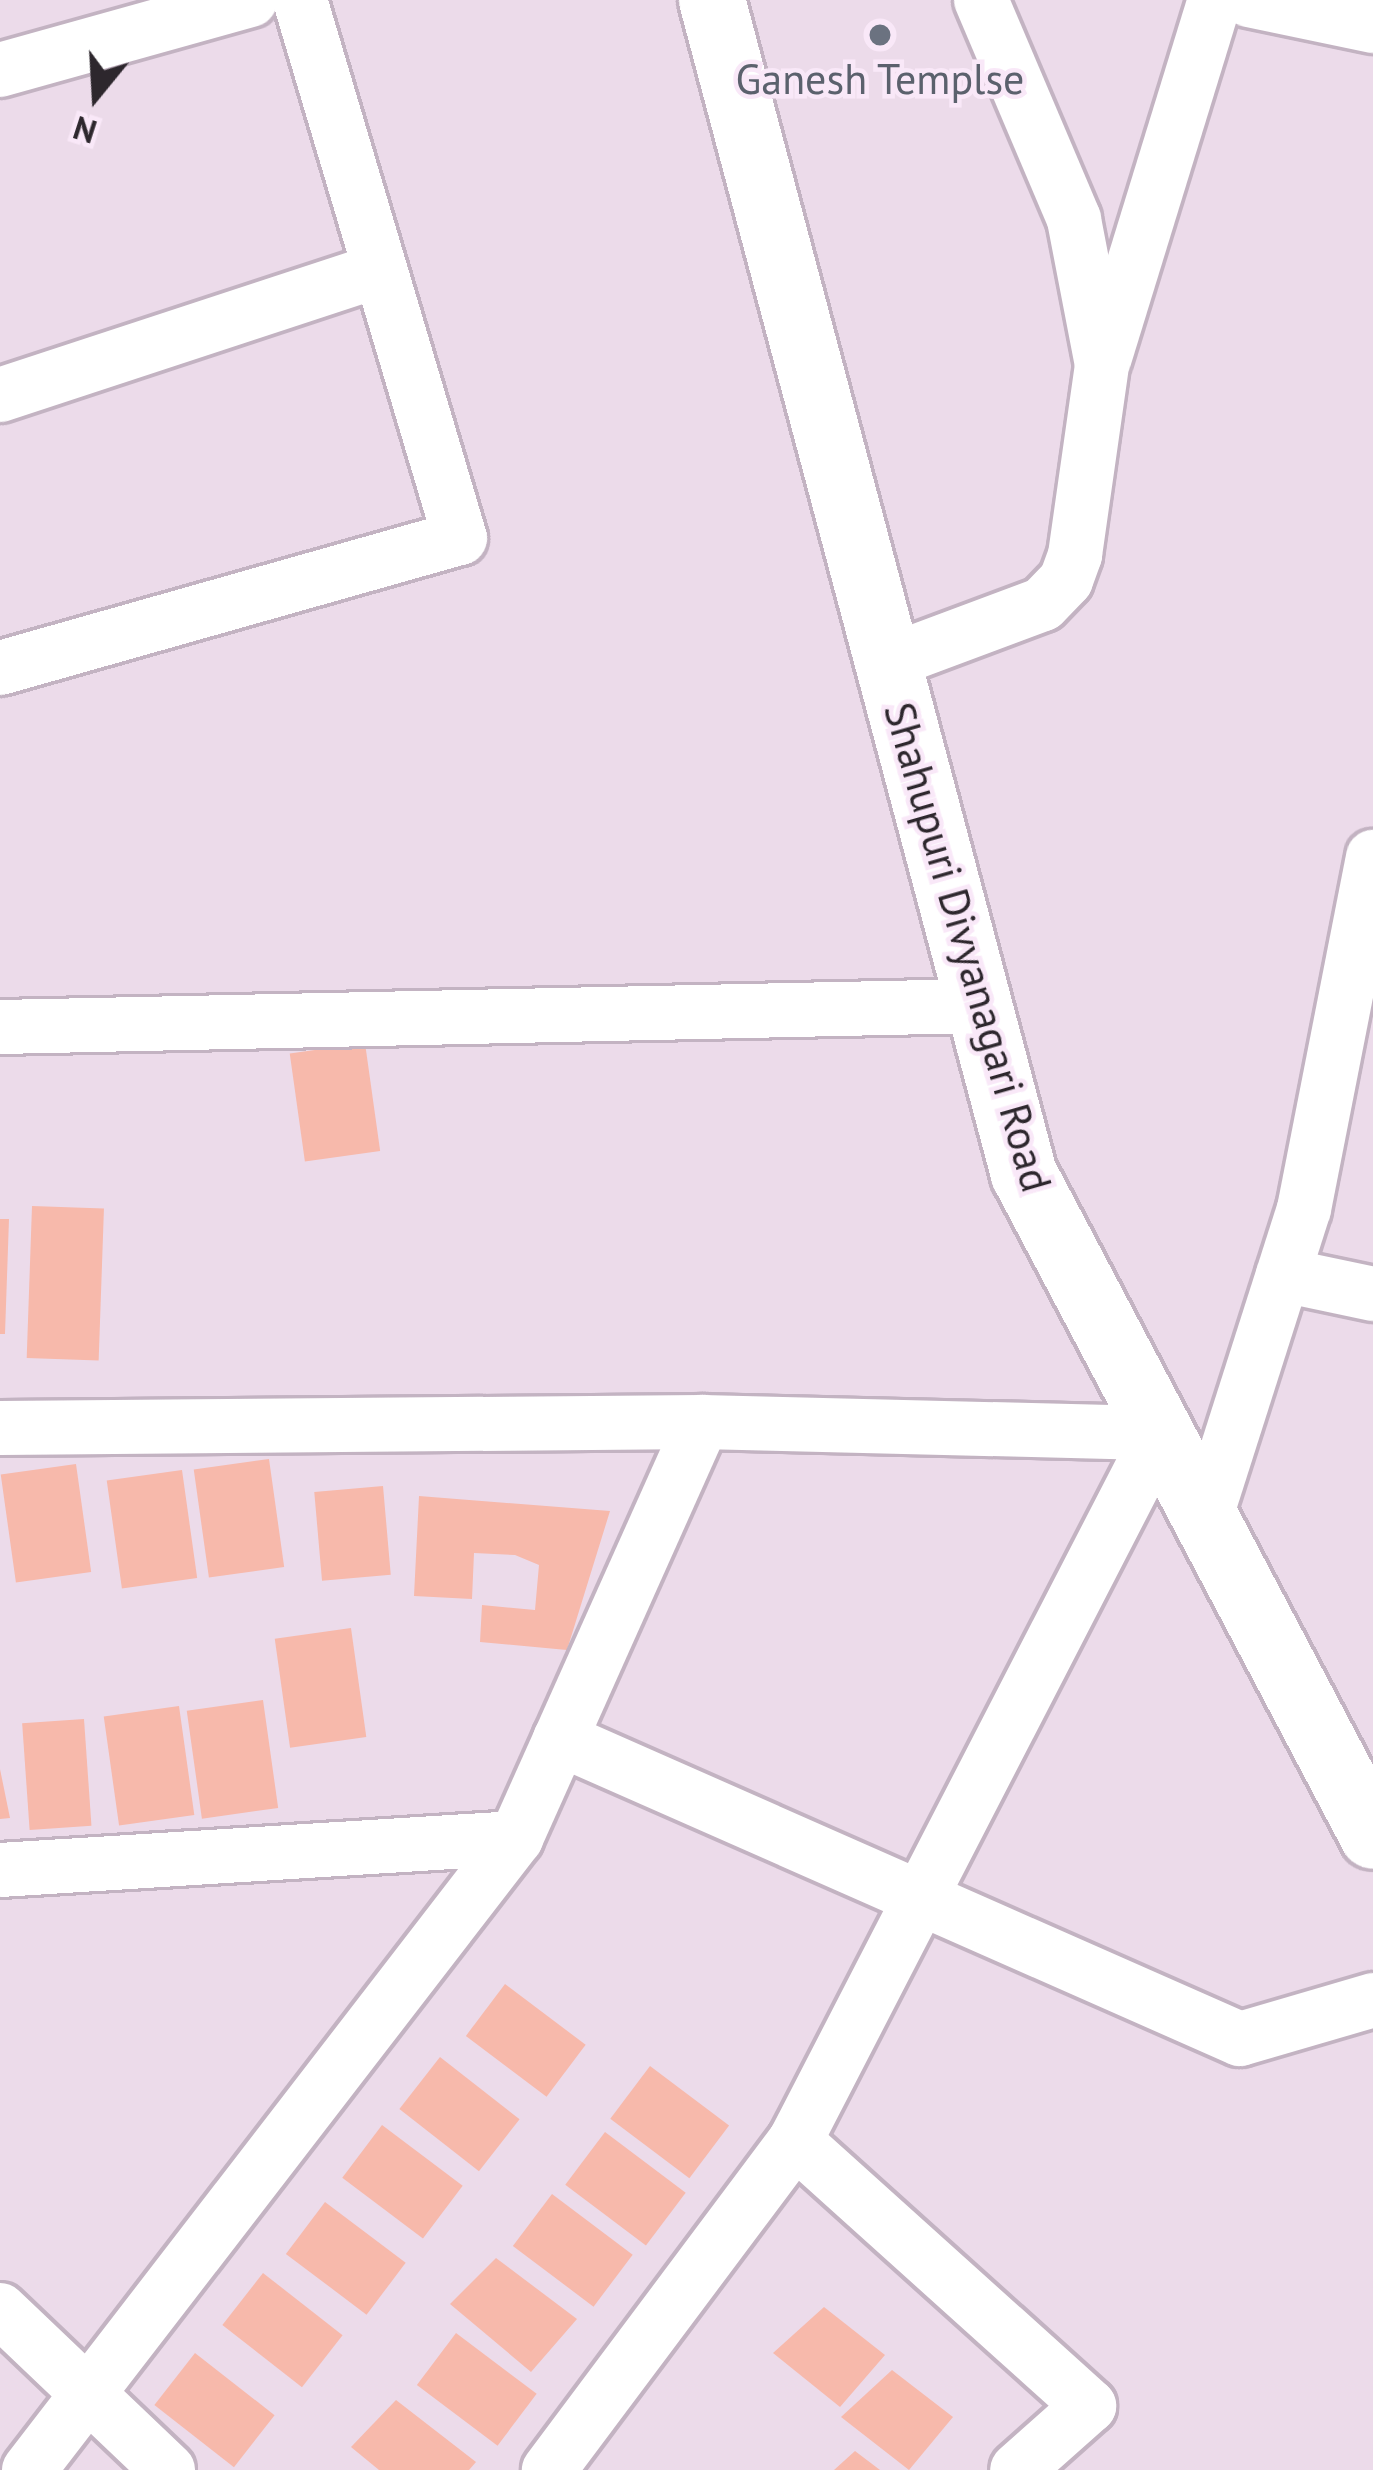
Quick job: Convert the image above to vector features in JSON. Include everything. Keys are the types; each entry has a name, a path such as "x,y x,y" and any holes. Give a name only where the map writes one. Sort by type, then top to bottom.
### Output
{"main road":[{"name":"Shahupuri Divyanagari Road","path":"712,0 1024,1174 1373,1836"}],"street":[{"path":"0,70 250,0"},
{"path":"0,668 460,538 300,0"},
{"path":"981,0 1075,219 1102,365"},
{"path":"888,662 1043,604 1066,580 1076,554 1102,365 1215,0"},
{"path":"1249,0 1373,26"},
{"path":"0,395 380,270"},
{"path":"1205,1519 1304,1209 1373,856"},
{"path":"0,1027 980,1006"},
{"path":"1283,1274 1373,1294"},
{"path":"29,2470 517,1838 702,1422"},
{"path":"0,1428 702,1422 1160,1433 796,2140 549,2470"},
{"path":"560,1739 1240,2039 1373,2000"},
{"path":"0,1870 517,1838"},
{"path":"796,2140 1089,2406 1017,2470"},
{"path":"0,2310 168,2470"}],"building":[{"path":"365,1043 380,1151 305,1162 290,1054"},
{"path":"32,1206 104,1209 99,1360 27,1358"},
{"path":"0,1219 9,1219 5,1334 0,1334"},
{"path":"269,1459 284,1567 209,1578 194,1470"},
{"path":"76,1464 91,1572 16,1583 1,1475"},
{"path":"182,1470 197,1578 122,1589 107,1481"},
{"path":"383,1486 391,1575 322,1581 314,1492"},
{"path":"419,1496 610,1511 567,1650 480,1642 482,1605 535,1610 539,1565 515,1555 474,1553 472,1599 414,1596"},
{"path":"351,1628 366,1737 290,1748 275,1639"},
{"path":"263,1700 278,1808 202,1819 187,1711"},
{"path":"179,1706 194,1815 119,1826 104,1717"},
{"path":"84,1719 91,1826 30,1830 22,1723"},
{"path":"0,1769 10,1818 0,1819"},
{"path":"505,1984 586,2045 547,2097 466,2036"},
{"path":"440,2057 520,2119 479,2171 399,2109"},
{"path":"650,2066 729,2126 689,2178 610,2119"},
{"path":"382,2125 463,2186 423,2238 342,2178"},
{"path":"605,2132 686,2193 646,2245 565,2185"},
{"path":"552,2194 633,2255 594,2307 513,2246"},
{"path":"325,2202 406,2263 367,2315 286,2254"},
{"path":"496,2258 577,2319 531,2372 450,2304"},
{"path":"263,2273 343,2335 302,2387 222,2325"},
{"path":"824,2307 885,2355 840,2407 773,2353"},
{"path":"456,2333 537,2394 498,2446 417,2385"},
{"path":"195,2353 275,2415 234,2467 154,2405"},
{"path":"892,2370 953,2417 909,2470 841,2417"},
{"path":"396,2400 476,2462 469,2470 379,2470 351,2447"},
{"path":"855,2451 880,2470 834,2470"}],"place":[{"name":"Ganesh Templse","path":"880,35"}]}
